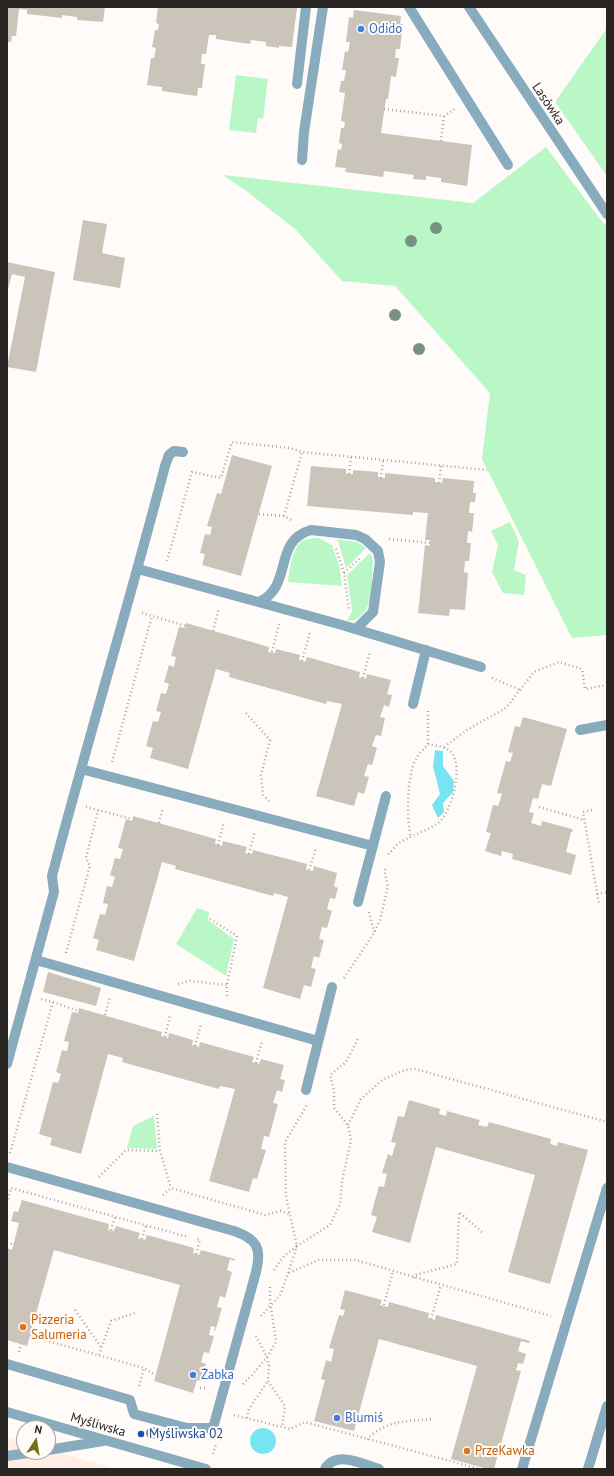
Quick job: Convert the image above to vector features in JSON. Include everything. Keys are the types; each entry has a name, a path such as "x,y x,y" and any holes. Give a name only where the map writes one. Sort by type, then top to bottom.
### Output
{"street":[{"path":"297,84 306,7"},
{"path":"302,160 304,132 323,7"},
{"path":"409,7 508,165"},
{"name":"Lasówka","path":"469,7 607,214"},
{"path":"7,1064 54,892 52,876 167,461 169,455 174,451 183,452"},
{"path":"259,602 270,596 274,591 279,582 286,556 296,537 311,530 356,535 365,539 378,551 380,562 373,612 356,629"},
{"path":"138,569 342,625 481,667"},
{"path":"413,704 426,650"},
{"path":"580,730 607,725"},
{"path":"81,769 373,846"},
{"path":"358,902 386,796"},
{"path":"36,960 318,1041"},
{"path":"306,1090 332,987"},
{"path":"7,1167 205,1222 244,1235 251,1239 259,1252 256,1272 213,1428 187,1428 134,1414 130,1400 7,1364"},
{"path":"522,1469 607,1188"},
{"path":"588,1469 607,1406"},
{"name":"Myśliwska","path":"7,1412 206,1469"},
{"path":"56,1449 108,1441"},
{"path":"325,1469 328,1464 336,1460 345,1459 379,1469"}],"path":[{"path":"384,109 444,116 468,101"},
{"path":"441,141 444,116"},
{"path":"167,561 192,472 221,478 232,442 290,448 302,452 487,470"},
{"path":"258,514 284,516 302,452"},
{"path":"349,474 351,457"},
{"path":"381,478 383,460"},
{"path":"439,483 440,466"},
{"path":"342,625 349,609 344,573"},
{"path":"213,631 220,605"},
{"path":"138,611 186,626"},
{"path":"108,776 152,616"},
{"path":"272,652 280,623"},
{"path":"302,661 311,631"},
{"path":"362,678 371,648"},
{"path":"444,747 467,730 506,708 534,672 559,662 582,669 585,689 607,685"},
{"path":"246,712 270,740 260,775 263,795 273,804"},
{"path":"385,857 399,843 411,837 439,823 448,811 454,794 456,758 444,747 428,744 416,759 408,787 409,830 411,837"},
{"path":"159,823 165,802"},
{"path":"84,806 132,819"},
{"path":"539,807 584,820"},
{"path":"66,954 90,866 86,858 98,810"},
{"path":"592,810 583,812 598,904"},
{"path":"218,845 225,819"},
{"path":"249,854 256,827"},
{"path":"309,870 316,844"},
{"path":"342,981 374,933 380,920 388,886 385,874 386,861"},
{"path":"597,894 607,892"},
{"path":"175,984 190,981 227,984 237,936 210,918"},
{"path":"105,1015 111,993"},
{"path":"37,998 78,1011"},
{"path":"7,1153 10,1154 53,1002"},
{"path":"164,1037 172,1010"},
{"path":"195,1046 203,1019"},
{"path":"256,1063 265,1029 269,1031 276,1029"},
{"path":"326,1080 346,1062 358,1039"},
{"path":"238,1389 267,1357 276,1342 271,1306 271,1274 284,1256 330,1225 340,1204 342,1181 351,1140 348,1125 334,1108 334,1090 328,1069"},
{"path":"348,1125 361,1099 382,1080 405,1070 415,1069 607,1122"},
{"path":"260,1318 281,1294 297,1246 286,1197 285,1142 310,1100"},
{"path":"157,1114 160,1151 171,1188"},
{"path":"106,1179 99,1177 126,1150 160,1151"},
{"path":"7,1203 11,1188 200,1240 196,1254"},
{"path":"171,1188 265,1215 281,1211 290,1214"},
{"path":"156,1193 163,1195 171,1188"},
{"path":"414,1278 415,1275 457,1264 459,1212 483,1233"},
{"path":"111,1230 115,1217"},
{"path":"142,1239 146,1225"},
{"path":"7,1243 13,1244"},
{"path":"288,1274 318,1260 355,1260 414,1278 558,1317"},
{"path":"384,1306 393,1271"},
{"path":"256,1272 271,1274"},
{"path":"431,1319 441,1285"},
{"path":"75,1310 101,1348"},
{"path":"99,1355 112,1321 136,1313"},
{"path":"247,1418 249,1410 268,1381 269,1366 267,1357 256,1338 257,1331"},
{"path":"30,1336 144,1368 155,1375"},
{"path":"137,1393 144,1368"},
{"path":"268,1381 285,1406 282,1427"},
{"path":"233,1410 232,1414 290,1429 305,1422 480,1469"},
{"path":"368,1440 369,1437 385,1426 400,1422 432,1420"},
{"path":"213,1455 216,1442"}],"shaded area":[{"path":"7,1437 16,1440 16,1460 56,1460 56,1451 115,1469 7,1469"}],"green space":[{"path":"607,28 607,176 555,102"},
{"path":"236,75 268,79 263,119 258,118 256,133 229,130"},
{"path":"546,147 603,223 607,224 607,635 572,638 482,459 490,393 395,286 342,281 295,229 245,190 223,175 473,203"},
{"path":"510,522 519,541 514,570 526,575 524,595 503,593 492,572 498,545 491,531"},
{"path":"319,538 332,545 340,569 342,586 288,582 292,559 296,548 304,540"},
{"path":"334,539 357,542 366,548 346,568 338,541"},
{"path":"370,553 373,563 370,599 363,614 356,619 347,621 352,611 347,575"},
{"path":"197,908 209,912 208,920 234,939 226,976 176,944"},
{"path":"154,1116 157,1149 127,1148 133,1126"}],"water":[{"path":"435,750 443,751 443,766 454,781 453,792 443,803 444,812 438,818 432,805 440,794 433,766"},
{"path":"263,1428 272,1432 276,1441 272,1450 263,1454 254,1450 250,1441 254,1432"}],"building":[{"path":"7,7 105,7 103,22 77,20 77,17 62,15 62,18 27,14 27,10 19,9 16,36 12,36 11,42 7,42"},
{"path":"158,7 297,8 292,47 279,46 279,48 266,46 266,42 251,40 250,44 216,39 216,35 209,35 206,54 202,54 201,64 205,64 202,88 198,88 197,96 162,91 162,87 147,85 151,58 154,58 156,48 152,47 155,30 158,30 159,24 156,23"},
{"path":"354,10 401,16 400,24 403,24 400,49 396,49 395,58 399,58 396,77 391,76 381,133 472,145 467,186 441,182 441,178 426,176 426,180 413,179 414,175 384,171 383,177 345,172 346,168 335,167 338,149 341,150 342,144 339,143 341,128 344,128 345,122 341,121 345,93 339,92 341,81 344,81 346,70 342,70 345,51 348,52 350,42 346,42 349,17 353,18"},
{"path":"83,220 107,224 102,253 125,258 120,288 73,280"},
{"path":"7,262 55,272 36,372 7,367 25,277 12,274 7,293"},
{"path":"232,455 272,466 241,576 202,565 205,554 200,553 205,534 210,535 212,527 207,526 217,493 221,494"},
{"path":"311,466 346,469 346,474 353,474 353,470 378,472 378,477 381,478 385,478 385,473 435,478 435,482 442,483 443,478 474,481 473,493 476,493 475,502 470,502 469,513 474,513 472,532 468,531 467,543 471,543 469,561 465,561 464,572 468,573 465,610 450,609 449,616 418,613 425,545 430,546 430,540 425,540 428,513 413,512 413,515 307,506"},
{"path":"186,623 269,647 268,652 275,653 276,649 300,655 299,660 305,662 307,657 360,672 359,677 366,679 367,674 391,680 387,694 392,695 389,707 384,705 380,717 385,718 381,736 376,735 372,746 377,748 372,765 368,764 364,776 369,777 364,794 358,792 354,806 316,796 342,704 327,701 326,704 229,677 230,673 216,669 188,769 150,758 153,748 146,746 153,721 158,722 161,712 156,711 161,693 166,694 169,684 164,682 169,665 174,667 176,657 171,656 179,627 185,628"},
{"path":"523,717 567,729 551,786 542,784 538,799 533,798 529,812 534,813 531,823 541,826 542,821 572,829 573,832 571,832 566,852 576,855 571,875 512,859 513,854 502,851 501,856 485,851 491,833 486,832 493,805 498,806 502,794 497,793 506,761 510,762 513,753 508,752 515,726 520,727"},
{"path":"133,816 216,839 215,844 222,846 223,841 247,847 245,853 252,854 253,850 307,864 306,870 313,871 314,866 337,873 334,886 338,888 335,899 330,898 327,909 332,911 327,928 322,927 319,939 324,940 319,958 314,956 311,968 316,969 311,987 304,985 300,999 263,988 288,897 274,893 273,896 175,869 176,866 162,862 134,961 96,950 99,940 93,938 100,914 105,915 108,904 103,903 107,886 112,887 115,877 110,875 115,858 120,859 123,849 118,848 126,819 132,821"},
{"path":"48,972 101,988 96,1006 43,992"},
{"path":"79,1008 162,1032 161,1036 168,1038 169,1033 193,1040 192,1045 199,1047 200,1042 254,1057 252,1062 259,1064 261,1059 284,1065 280,1079 285,1080 282,1092 277,1090 273,1103 278,1104 269,1137 264,1136 261,1149 266,1150 257,1179 253,1178 249,1192 209,1181 235,1089 220,1086 219,1089 122,1062 123,1058 108,1054 81,1154 50,1145 52,1138 39,1134 53,1082 58,1083 61,1074 56,1072 62,1050 67,1051 69,1042 64,1041 72,1012 78,1013"},
{"path":"409,1100 440,1109 439,1114 446,1116 447,1111 480,1120 478,1125 487,1127 489,1122 551,1139 550,1144 557,1146 558,1142 588,1150 550,1284 508,1272 535,1175 436,1147 410,1243 372,1232 377,1217 371,1215 379,1186 384,1187 387,1174 382,1173 388,1154 392,1156 396,1143 391,1142 398,1116 404,1117"},
{"path":"22,1200 109,1224 108,1230 114,1231 116,1226 140,1233 138,1238 145,1240 147,1235 194,1248 193,1253 199,1255 201,1250 235,1259 235,1261 230,1259 227,1270 232,1272 225,1298 220,1296 217,1307 222,1308 215,1331 215,1327 211,1326 209,1335 214,1336 209,1353 204,1352 201,1362 206,1364 201,1381 197,1380 193,1393 154,1381 180,1285 54,1250 27,1346 7,1340 7,1248 12,1250 19,1223 11,1221 14,1211 18,1212"},
{"path":"345,1290 382,1300 380,1305 388,1307 389,1302 429,1313 428,1318 435,1320 436,1315 530,1341 529,1343 521,1341 518,1351 526,1354 523,1364 518,1363 516,1370 521,1371 494,1469 488,1469 451,1459 477,1366 379,1339 354,1431 314,1421 325,1380 321,1379 326,1360 331,1362 334,1349 329,1348 339,1315 343,1316 345,1310 340,1309"}],"place":[{"name":"Odido","path":"361,29"},
{"name":"Pizzeria Salumeria","path":"23,1327"},
{"name":"Żabka","path":"193,1375"},
{"name":"Blumiś","path":"337,1418"},
{"name":"Myśliwska 02","path":"141,1434"},
{"name":"PrzeKawka","path":"467,1451"}]}
